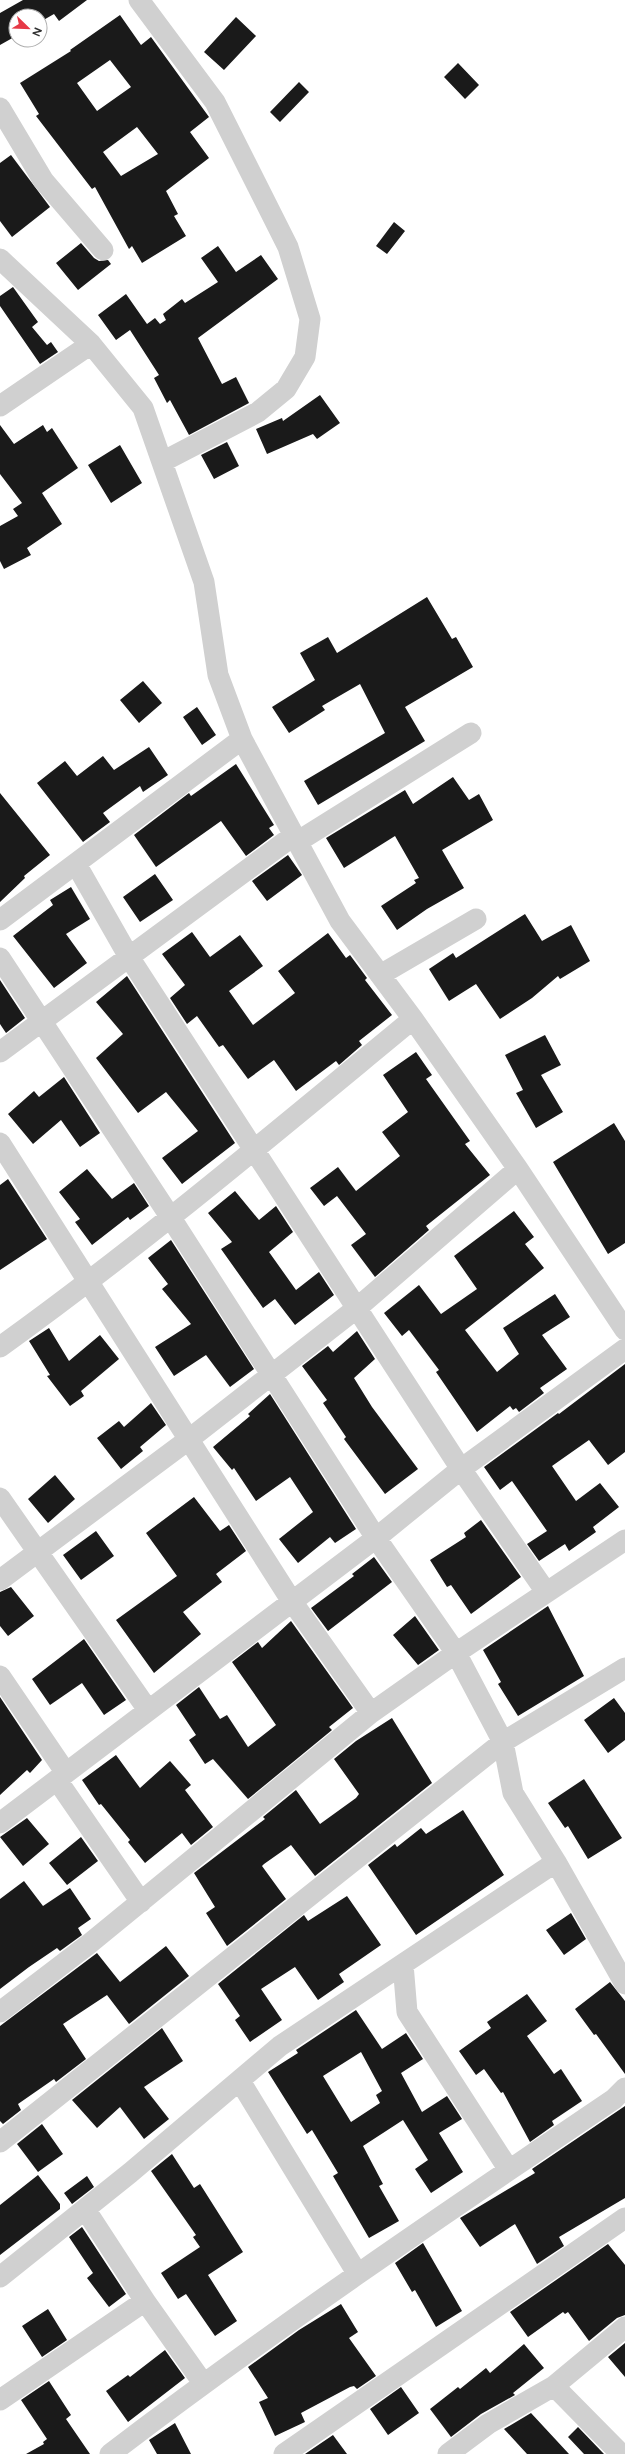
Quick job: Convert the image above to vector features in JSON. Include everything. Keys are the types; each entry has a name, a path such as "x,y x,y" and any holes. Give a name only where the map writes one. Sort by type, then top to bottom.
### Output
{"street":[{"path":"139,0 216,102 288,247 310,319 305,357 286,389 258,412 162,462"},
{"path":"0,108 43,180 103,250"},
{"path":"0,259 92,344 143,408 204,582 218,675 242,739 340,921 413,1020 518,1169 625,1330"},
{"path":"0,406 92,344"},
{"path":"0,1052 129,957 295,839 471,733"},
{"path":"0,920 242,739"},
{"path":"76,864 129,957 461,1469 546,1592"},
{"path":"380,975 476,919"},
{"path":"0,958 43,1020 376,1538 456,1653 503,1742 513,1793 556,1862 625,1984"},
{"path":"0,1347 88,1284 413,1020"},
{"path":"0,1143 88,1284 291,1600 371,1713"},
{"path":"0,1580 188,1440 357,1308 518,1169"},
{"path":"0,1823 291,1600 376,1538 461,1469 625,1349"},
{"path":"0,1498 36,1553 148,1710"},
{"path":"0,2012 89,1944 371,1713 456,1653 625,1540"},
{"path":"0,2142 503,1742 625,1668"},
{"path":"0,1676 141,1902"},
{"path":"0,2277 85,2209 240,2081 280,2046 556,1862"},
{"path":"403,1964 407,2012 509,2170"},
{"path":"240,2081 357,2273"},
{"path":"110,2454 203,2383 357,2273 614,2099 625,2088"},
{"path":"85,2209 145,2301 203,2383"},
{"path":"284,2454 625,2218"},
{"path":"0,2400 145,2301"},
{"path":"448,2454 488,2424 554,2386 625,2327"},
{"path":"554,2386 621,2454"}],"building":[{"path":"23,0 87,0 59,21 54,14 48,17 48,8 9,8"},
{"path":"8,8 8,40 0,45 0,13"},
{"path":"120,15 141,45 151,37 209,117 190,132 209,158 166,191 178,214 174,216 186,236 142,263 132,246 129,249 95,187 92,189 36,116 39,114 20,83 71,51 70,50","holes":["110,60 131,87 97,111 77,83","137,127 158,154 121,176 103,152"]},
{"path":"236,17 256,36 224,70 204,52"},
{"path":"458,63 479,85 465,99 444,77"},
{"path":"299,82 309,92 280,122 270,112"},
{"path":"11,155 50,207 12,237 0,221 0,163"},
{"path":"394,222 405,231 387,254 376,246"},
{"path":"81,243 94,258 99,261 108,260 111,264 78,290 56,263"},
{"path":"218,246 236,272 261,255 278,279 198,338 222,384 236,377 249,403 189,435 170,400 167,403 154,378 159,375 130,330 116,340 98,315 126,294 147,324 155,318 160,324 166,320 163,314 182,299 185,303 218,282 201,258"},
{"path":"13,287 38,322 32,327 47,345 51,342 58,352 40,364 0,306 0,296"},
{"path":"320,395 340,423 317,439 313,434 267,454 256,429 282,418 283,421"},
{"path":"0,425 14,444 43,425 47,432 52,428 78,468 42,493 62,524 27,548 31,555 4,569 0,561 0,526 18,516 13,509 22,503 0,474"},
{"path":"227,442 239,466 214,479 201,455"},
{"path":"120,445 142,483 111,503 88,465"},
{"path":"427,597 452,639 456,637 473,667 405,707 425,741 318,805 304,781 385,733 360,684 322,706 325,710 289,733 272,707 315,680 300,653 328,637 337,653"},
{"path":"143,681 162,703 139,723 120,700"},
{"path":"197,707 216,735 202,745 183,717"},
{"path":"149,747 168,775 143,792 140,786 103,813 110,822 83,842 37,783 65,761 77,776 103,756 114,770"},
{"path":"236,764 274,825 269,828 274,835 246,856 221,821 156,867 134,835 189,793 191,796"},
{"path":"453,777 469,800 479,794 493,820 442,850 464,888 427,909 397,930 381,906 416,883 414,880 419,878 395,836 344,868 326,838 405,790 413,804"},
{"path":"0,793 50,855 24,876 25,878 0,902"},
{"path":"288,855 302,875 267,901 252,881"},
{"path":"155,874 173,900 140,922 123,897"},
{"path":"71,887 90,919 66,934 87,963 54,988 13,936 53,905 50,900"},
{"path":"525,914 542,941 571,925 590,961 560,979 558,976 532,998 500,1019 476,984 449,1001 429,969 453,953 456,958"},
{"path":"192,932 210,957 240,935 263,966 229,991 253,1025 295,993 278,971 328,933 346,958 350,955 367,978 365,980 392,1015 359,1041 362,1045 339,1065 336,1061 296,1091 274,1060 248,1079 223,1045 219,1047 197,1016 187,1024 170,998 185,985 162,954"},
{"path":"127,976 235,1143 182,1184 162,1158 198,1131 166,1092 138,1113 96,1058 123,1034 96,1002"},
{"path":"0,980 25,1018 6,1033 0,1024"},
{"path":"545,1035 561,1065 541,1075 563,1112 536,1128 516,1093 523,1090 505,1055"},
{"path":"416,1052 432,1075 426,1079 470,1141 465,1144 490,1175 426,1226 429,1230 375,1277 351,1245 366,1234 337,1196 324,1206 310,1188 338,1167 356,1191 400,1156 382,1132 408,1112 383,1075"},
{"path":"64,1077 100,1133 80,1147 61,1120 33,1144 8,1114 34,1091 39,1097"},
{"path":"614,1123 625,1141 625,1243 608,1254 553,1162"},
{"path":"87,1169 112,1199 134,1183 149,1206 130,1220 128,1217 92,1245 75,1222 80,1219 59,1192"},
{"path":"8,1179 47,1239 0,1270 0,1185"},
{"path":"235,1191 259,1220 276,1206 293,1232 269,1252 296,1290 319,1272 334,1295 295,1325 275,1299 263,1308 221,1249 232,1242 208,1213"},
{"path":"514,1211 534,1237 525,1244 544,1268 465,1330 497,1372 519,1354 503,1328 555,1294 570,1317 542,1335 567,1369 540,1388 544,1393 519,1412 516,1408 513,1410 510,1406 477,1432 436,1372 439,1370 409,1330 402,1336 384,1313 419,1285 441,1314 477,1289 454,1256"},
{"path":"171,1240 254,1369 230,1387 206,1355 174,1376 155,1347 191,1324 162,1289 168,1284 148,1258"},
{"path":"49,1328 69,1361 100,1335 119,1359 81,1391 84,1396 70,1406 47,1376 50,1375 29,1341"},
{"path":"357,1331 375,1359 354,1378 372,1407 418,1469 385,1494 344,1439 346,1437 323,1403 327,1400 302,1366 328,1346 333,1352"},
{"path":"625,1364 625,1452 608,1465 589,1440 552,1466 576,1501 600,1483 619,1507 593,1527 596,1532 569,1551 565,1544 539,1561 527,1544 547,1531 512,1481 500,1490 484,1467 558,1413 559,1414"},
{"path":"270,1394 356,1529 335,1543 330,1537 298,1563 279,1539 313,1512 290,1477 256,1501 234,1468 232,1470 213,1447 250,1416 248,1414"},
{"path":"151,1403 166,1425 140,1447 143,1451 121,1469 97,1438 119,1421 124,1427"},
{"path":"55,1475 75,1499 48,1523 28,1499"},
{"path":"194,1497 220,1531 229,1525 246,1551 216,1574 222,1582 183,1612 201,1634 154,1673 116,1620 177,1576 146,1533"},
{"path":"481,1520 521,1577 471,1614 451,1585 447,1587 430,1560 466,1537 464,1533"},
{"path":"96,1531 114,1556 81,1580 63,1555"},
{"path":"374,1557 392,1582 328,1631 311,1608 354,1576 352,1574"},
{"path":"11,1587 34,1616 8,1636 0,1626 0,1592"},
{"path":"548,1606 584,1676 518,1716 498,1684 501,1682 483,1650"},
{"path":"415,1616 439,1650 418,1665 393,1635"},
{"path":"291,1621 353,1708 329,1727 332,1730 248,1799 213,1759 205,1764 189,1740 196,1735 176,1705 199,1687 220,1719 227,1715 248,1747 276,1725 232,1662 258,1642 262,1648"},
{"path":"84,1639 126,1700 104,1715 82,1683 50,1705 32,1679"},
{"path":"0,1697 42,1760 30,1773 27,1770 0,1795"},
{"path":"614,1698 625,1713 625,1740 608,1753 584,1720"},
{"path":"392,1718 432,1783 315,1876 291,1845 264,1864 262,1866 286,1899 227,1946 206,1913 215,1907 194,1873 265,1819 263,1817 296,1790 320,1824 356,1798 359,1794 334,1759 356,1741"},
{"path":"116,1755 140,1788 170,1761 191,1785 185,1790 213,1827 191,1845 182,1833 145,1863 128,1842 130,1840 101,1804 99,1805 82,1780"},
{"path":"584,1779 622,1838 588,1859 568,1826 565,1828 548,1803"},
{"path":"463,1810 504,1875 416,1935 368,1865 395,1844 397,1847 421,1828 426,1834"},
{"path":"27,1818 49,1844 23,1866 0,1837"},
{"path":"81,1837 98,1861 67,1885 49,1863"},
{"path":"24,1881 43,1906 70,1888 91,1919 78,1928 82,1935 60,1951 57,1948 0,1989 0,1899"},
{"path":"347,1896 381,1945 339,1974 344,1982 318,2000 295,1967 261,1989 282,2020 250,2042 235,2020 240,2016 218,1984 304,1915 308,1921"},
{"path":"571,1913 586,1939 564,1955 546,1930"},
{"path":"166,1946 189,1976 129,2024 107,1995 63,2024 86,2059 56,2082 54,2079 18,2104 21,2110 3,2124 0,2121 0,2026 97,1953 120,1982"},
{"path":"610,1982 625,2001 625,2074 596,2034 594,2035 575,2009"},
{"path":"527,1994 547,2021 527,2036 554,2074 561,2069 582,2101 552,2121 554,2125 530,2142 503,2092 501,2093 484,2069 476,2075 459,2051 491,2028 487,2022"},
{"path":"356,2010 382,2049 406,2033 423,2059 401,2073 422,2112 447,2096 462,2119 439,2133 463,2172 431,2193 415,2169 428,2160 403,2120 363,2146 383,2184 379,2186 399,2221 369,2238 333,2176 338,2173 312,2130 307,2134 268,2072 298,2053 296,2050","holes":["361,2052 382,2091 376,2095 380,2103 351,2122 323,2076"]},
{"path":"162,2028 183,2061 144,2087 169,2119 144,2139 120,2107 97,2128 72,2100"},
{"path":"625,2106 625,2198 559,2237 564,2246 537,2264 515,2224 480,2247 460,2218 535,2173 532,2169"},
{"path":"42,2124 63,2154 38,2172 17,2144"},
{"path":"172,2154 194,2188 200,2184 243,2252 208,2275 237,2321 215,2336 186,2294 178,2299 161,2273 200,2247 193,2237 196,2235 151,2171"},
{"path":"38,2175 60,2204 60,2209 0,2255 0,2205"},
{"path":"87,2176 94,2187 72,2204 64,2193"},
{"path":"82,2227 126,2294 109,2307 87,2278 93,2273 69,2237"},
{"path":"423,2243 462,2311 436,2327 415,2290 412,2292 395,2263"},
{"path":"608,2244 625,2265 625,2315 617,2318 589,2341 568,2312 565,2314 563,2312 528,2337 510,2312"},
{"path":"341,2304 358,2332 349,2338 376,2376 357,2389 354,2386 350,2387 301,2413 305,2422 275,2436 259,2402 268,2398 248,2367 299,2330"},
{"path":"48,2309 67,2340 42,2357 22,2326"},
{"path":"625,2343 625,2377 608,2357"},
{"path":"524,2344 544,2368 513,2393 515,2395 481,2414 451,2437 430,2409 458,2387 460,2389 486,2368 490,2373"},
{"path":"165,2350 185,2378 128,2422 106,2391 128,2375 130,2377"},
{"path":"49,2381 71,2415 66,2419 90,2454 26,2454 44,2444 43,2442 47,2439 21,2400"},
{"path":"401,2387 419,2413 388,2435 370,2409"},
{"path":"531,2413 569,2454 527,2454 504,2429"},
{"path":"175,2423 191,2454 157,2454 149,2440"},
{"path":"578,2427 604,2454 584,2454 568,2437"},
{"path":"333,2435 347,2454 305,2454"}]}
